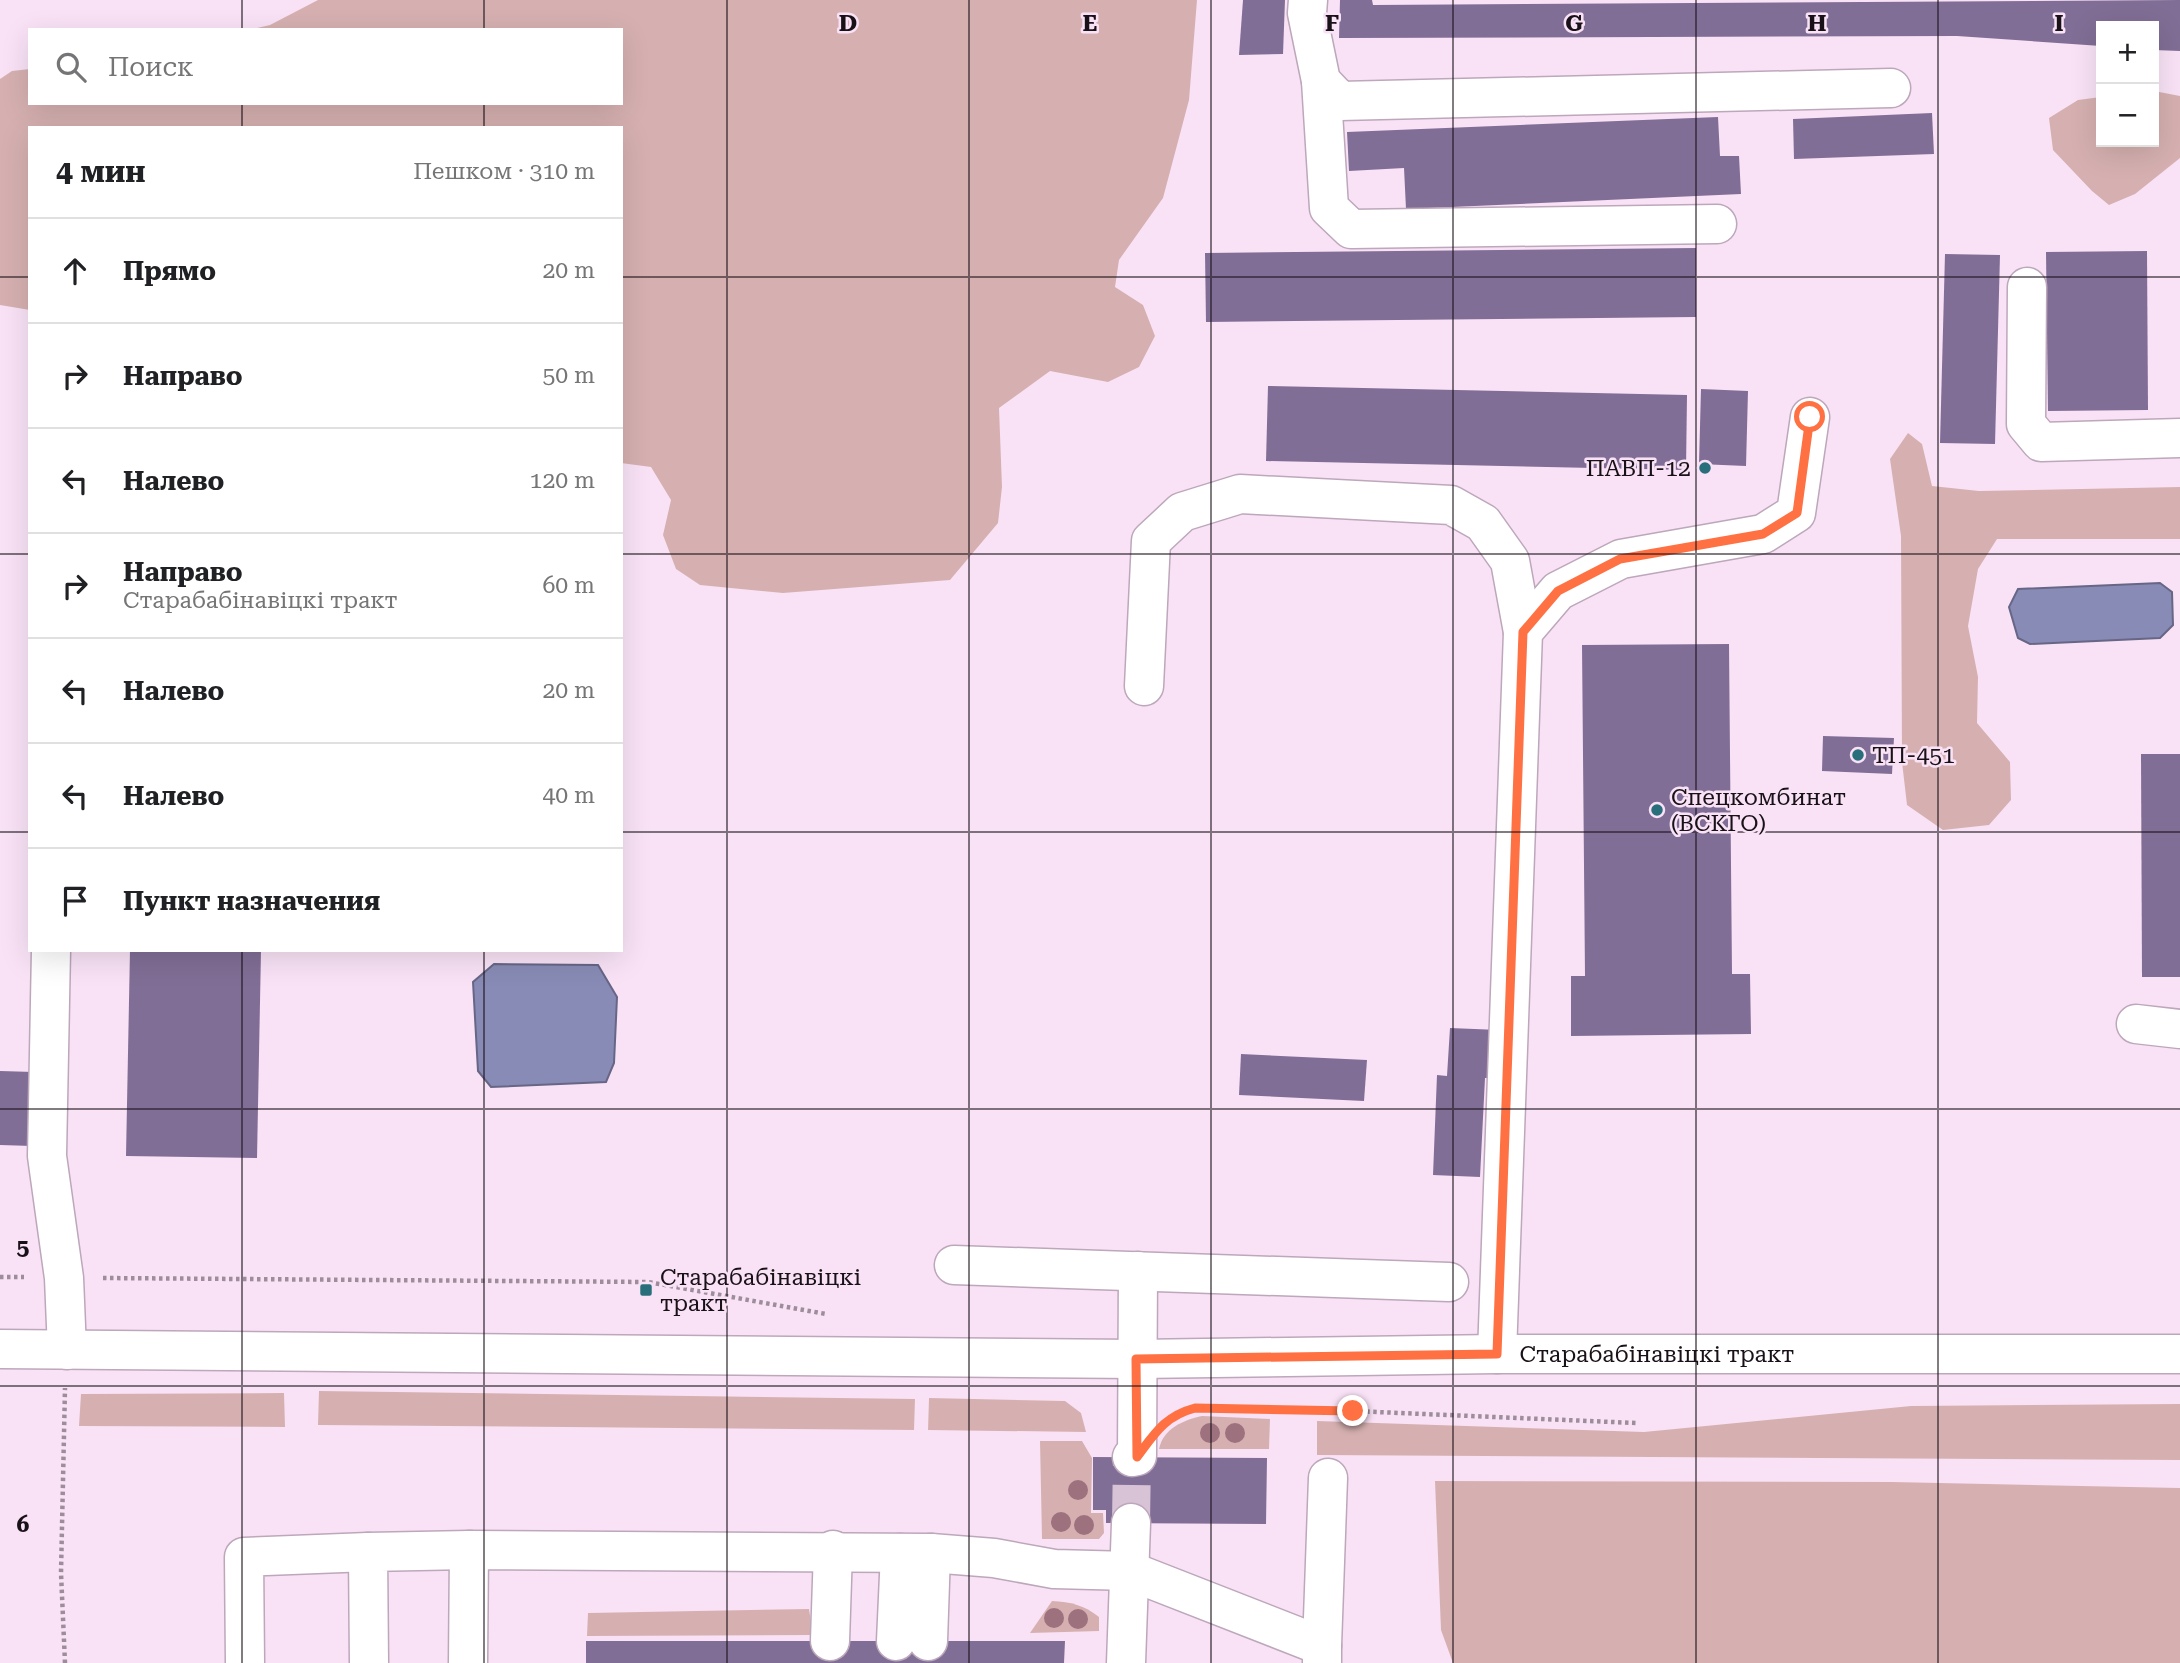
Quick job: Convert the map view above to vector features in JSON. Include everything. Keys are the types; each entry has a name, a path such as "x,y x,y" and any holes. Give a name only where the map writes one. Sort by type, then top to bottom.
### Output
{"street":[{"path":"1308,0 1307,13 1321,81 1329,208 1351,229 1717,224"},
{"path":"1321,81 1340,101 1891,88"},
{"path":"2027,287 2025,424 2041,442 2180,438"},
{"path":"1523,632 1558,591 1620,559 1763,534 1797,513 1810,417"},
{"path":"1144,686 1151,541 1182,512 1240,494 1451,505 1483,523 1510,561 1523,632 1497,1354"},
{"path":"51,952 47,1156 64,1278 67,1350"},
{"path":"2136,1024 2180,1029"},
{"path":"954,1265 1449,1282"},
{"path":"1134,1457 1138,1271"},
{"name":"Старабабінавіцкі тракт","path":"0,1349 1136,1359 1497,1354 2180,1354"},
{"path":"246,1663 244,1557 469,1550 834,1550 994,1558 1054,1569 1130,1571 1322,1654 1328,1478"},
{"path":"1126,1663 1131,1523"},
{"path":"468,1663 469,1550"},
{"path":"830,1641 834,1550"},
{"path":"368,1552 369,1663"},
{"path":"912,1641 916,1553"}],"path":[{"path":"0,1277 648,1282 837,1316"},
{"path":"65,1663 61,1573 67,1350"},
{"path":"1134,1457 1162,1424 1178,1412 1195,1408 1353,1411 1636,1423"}],"shaded area":[{"path":"318,0 1197,0 1189,100 1163,198 1119,260 1115,287 1143,305 1155,336 1139,367 1108,382 1050,371 999,408 1002,487 998,523 950,580 783,593 700,585 676,569 663,535 671,500 651,467 623,463 623,126 28,126 28,310 0,305 0,79 12,71 28,69 28,105 623,105 623,28 257,28 270,25"},
{"path":"2159,92 2180,96 2180,158 2135,194 2109,205 2053,150 2049,118 2078,100 2096,98 2096,147 2159,147"},
{"path":"1908,433 1922,444 1932,486 1979,491 2180,487 2180,539 1997,539 1978,569 1968,626 1978,677 1977,723 2010,762 2011,800 1989,825 1943,830 1907,805 1902,762 1901,536 1890,459"},
{"path":"319,1391 915,1399 914,1430 318,1425"},
{"path":"284,1393 285,1427 79,1426 81,1394"},
{"path":"929,1398 1065,1401 1081,1413 1086,1432 928,1430"},
{"path":"2180,1404 2180,1460 1317,1455 1317,1421 1644,1432 1911,1406"},
{"path":"1202,1416 1270,1419 1269,1449 1159,1449 1165,1436 1175,1426"},
{"path":"1040,1441 1082,1441 1092,1458 1091,1513 1103,1513 1104,1533 1099,1539 1042,1539"},
{"path":"1435,1481 1892,1482 2180,1488 2180,1663 1453,1663 1441,1630"},
{"path":"1052,1601 1077,1605 1093,1613 1099,1617 1099,1631 1030,1633"},
{"path":"809,1609 813,1635 587,1636 588,1613"}],"water":[{"path":"2160,583 2172,592 2173,625 2160,638 2030,644 2018,638 2009,607 2018,589"},
{"path":"494,964 598,965 617,997 614,1063 606,1082 491,1087 478,1071 473,982"}],"building":[{"path":"1243,0 1285,0 1283,54 1239,55"},
{"path":"1340,0 1372,0 1373,5 2180,0 2180,51 2159,50 2159,21 2096,21 2096,46 1957,36 1339,38"},
{"path":"1932,113 1934,154 1794,159 1793,119"},
{"path":"1718,117 1720,156 1739,156 1741,194 1406,209 1404,168 1349,171 1347,132"},
{"path":"1696,248 1696,317 1206,322 1205,253"},
{"path":"2147,251 2148,410 2048,411 2046,252"},
{"path":"1945,254 2000,255 1995,444 1940,443"},
{"path":"1268,386 1687,395 1686,470 1266,461"},
{"path":"1701,389 1748,391 1746,466 1699,464"},
{"name":"Спецкомбинат (ВСКГО)","path":"1729,644 1732,974 1750,974 1751,1034 1571,1036 1571,976 1585,976 1582,645"},
{"name":"ТП-451","path":"1823,736 1894,738 1892,774 1822,771"},
{"path":"2141,754 2180,754 2180,977 2142,977"},
{"path":"130,952 261,952 257,1158 126,1156"},
{"path":"1450,1028 1499,1030 1497,1078 1485,1078 1480,1177 1433,1175 1437,1075 1447,1076"},
{"path":"1241,1054 1367,1060 1364,1101 1239,1095"},
{"path":"0,1071 34,1072 32,1146 0,1145"},
{"path":"1093,1457 1267,1458 1266,1524 1106,1523 1106,1510 1093,1510"},
{"path":"586,1641 1065,1641 1064,1663 586,1663"}],"tunnel":[{"path":"1131,1523 1132,1457"}],"place":[{"name":"ПАВП-12","path":"1705,468"},
{"name":"ТП-451","path":"1858,755"},
{"name":"Спецкомбинат (ВСКГО)","path":"1657,810"},
{"name":"Старабабінавіцкі тракт","path":"646,1290"}],"route":[{"path":"1353,1411 1195,1408 1178,1412 1162,1424 1137,1457 1136,1359 1497,1354 1523,632 1558,591 1620,559 1763,534 1797,513 1810,417"}]}
